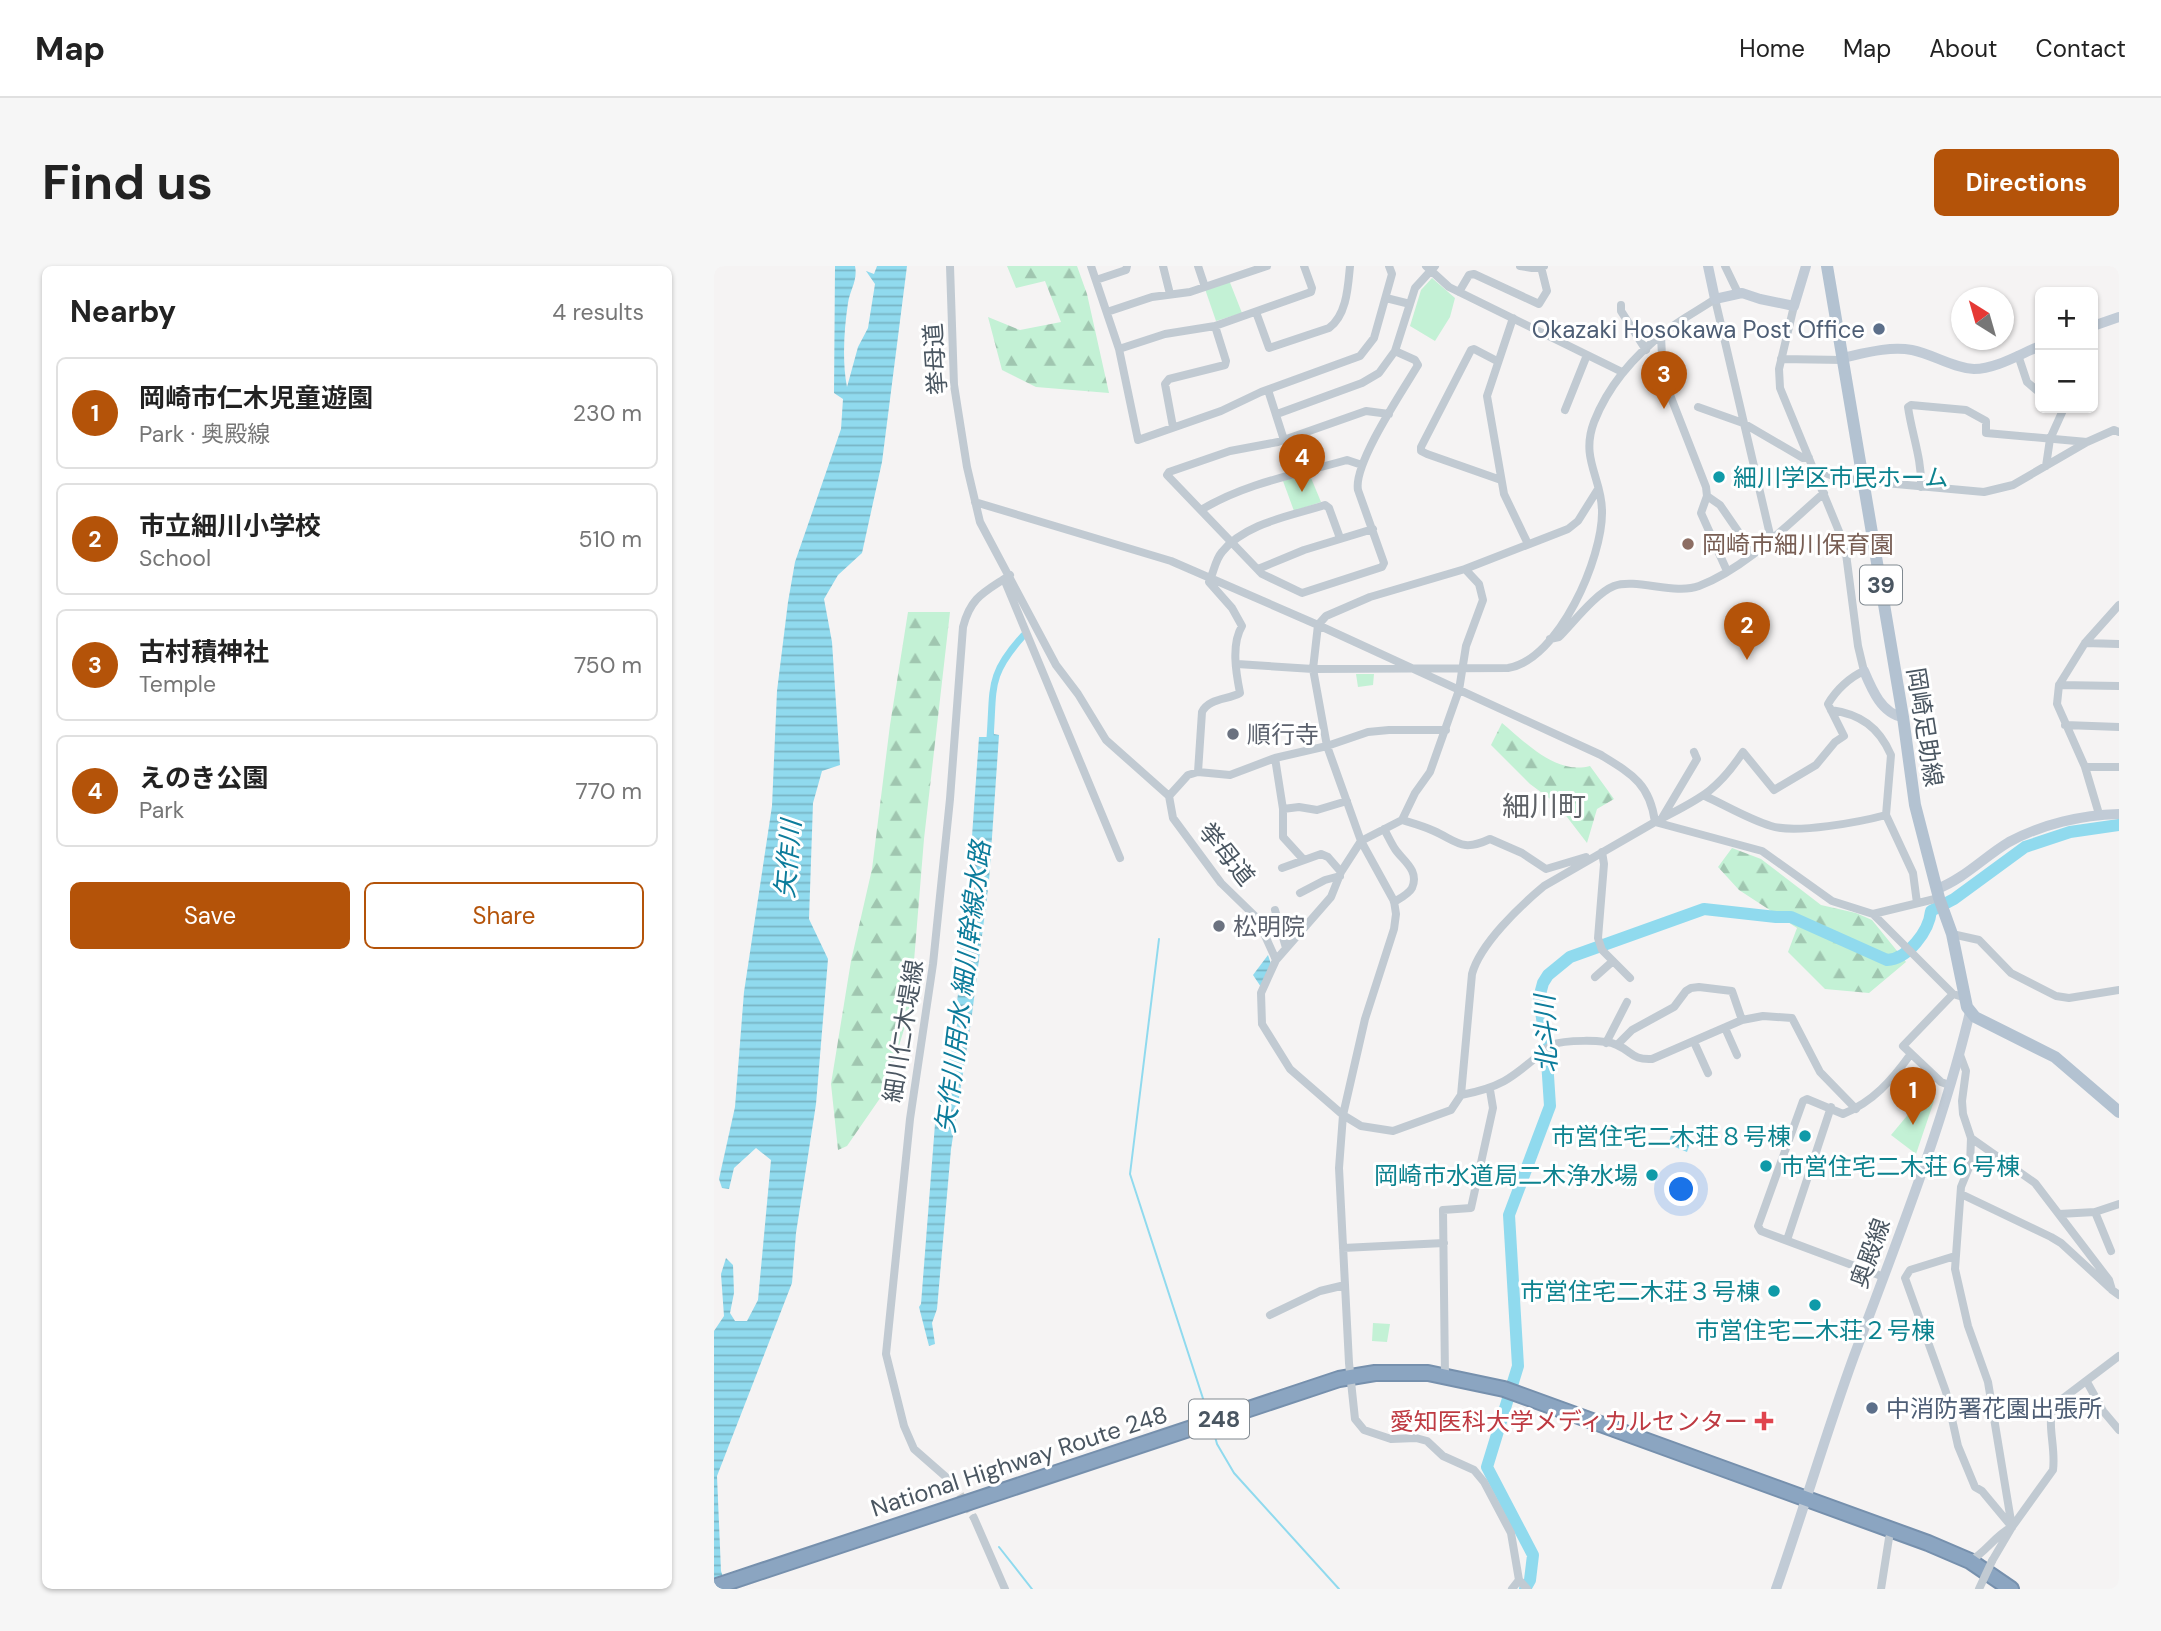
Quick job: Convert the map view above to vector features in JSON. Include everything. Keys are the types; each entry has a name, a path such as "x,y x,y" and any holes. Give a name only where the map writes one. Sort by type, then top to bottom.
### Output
{"highway":[{"name":"National Highway Route 248","path":"714,1587 1376,1373 1428,1373 1509,1395 1970,1561 2011,1589"},
{"name":"National Highway Route 248","path":"1350,1381 1421,1381 1509,1395"},
{"name":"National Highway Route 248","path":"1806,1503 1926,1551 1974,1574 1996,1589"},
{"name":"National Highway Route 248","path":"738,1589 943,1514"}],"main road":[{"name":"岡崎足助線","path":"1827,266 1903,717 1915,804 1952,934 1970,1012"},
{"path":"1970,1012 2055,1058 2119,1112"}],"street":[{"name":"挙母道","path":"950,266 954,385 980,522 1056,665 1078,694 1106,740 1169,796 1173,818 1221,883 1257,918 1276,960"},
{"path":"1091,266 1119,349 1137,439 1221,411 1268,390 1360,356 1374,338 1392,274 1389,266"},
{"path":"1096,280 1126,270 1126,266"},
{"path":"1163,266 1170,294"},
{"path":"1198,266 1205,287"},
{"path":"1107,312 1145,299 1189,292 1267,266"},
{"path":"1119,349 1165,334 1215,326 1311,292 1304,266"},
{"path":"1256,312 1269,348 1329,328 1341,313 1350,266"},
{"path":"1459,292 1469,275 1474,274 1539,304 1547,290 1542,267 1520,266"},
{"path":"1708,266 1771,539"},
{"path":"1725,266 1738,293"},
{"path":"1805,266 1781,359 1779,373 1782,395 1845,546 1858,646 1864,671 1871,688 1889,713 1903,717"},
{"path":"1277,414 1368,380 1385,367 1395,351 1415,288 1431,267 1449,287 1622,372"},
{"path":"1237,664 1313,669 1462,668 1514,667 1528,661 1550,639 1570,611 1588,574 1600,540 1602,501 1590,464 1589,442 1594,423 1622,372 1661,336 1715,299 1738,293 1794,306"},
{"path":"1386,298 1410,304"},
{"path":"1621,305 1621,311 1646,350"},
{"path":"2098,324 2119,317"},
{"path":"1513,318 1487,396 1501,480 1507,501 1528,544"},
{"path":"1173,427 1164,384 1169,379 1225,365 1215,326"},
{"path":"1661,336 1663,377 1707,496 1720,505 1753,553"},
{"path":"1781,359 1842,359 1885,349 1910,350 1934,356 1959,367 1976,369 1995,365 2035,348"},
{"path":"1497,361 1471,350 1421,451 1501,480"},
{"path":"1389,414 1366,411 1284,440 1230,451 1167,473 1264,575 1304,594 1382,567 1384,563 1357,485 1362,465 1418,365 1415,360 1395,351"},
{"path":"1565,411 1587,355"},
{"path":"2018,355 2027,382 2035,389"},
{"path":"1268,390 1284,440"},
{"path":"1921,487 1922,466 1910,423 1911,405 1966,410 1986,421 1986,433 2087,442"},
{"path":"1698,407 1743,423 1803,458 1810,458"},
{"path":"2046,466 2050,439 2062,413"},
{"path":"1814,469 1836,477 1863,481 1984,492 2013,485 2087,442 2114,430 2119,432"},
{"path":"1201,510 1219,499 1257,485 1348,460 1362,465"},
{"path":"1527,1589 1519,1580 1511,1533 1484,1482 1474,1470 1443,1456 1427,1441 1391,1438 1364,1430 1355,1419 1350,1381 1339,1168 1343,1115 1365,1019 1394,929 1396,914 1394,902 1361,841 1327,746 1313,669 1318,625 1326,616 1370,597 1465,569 1559,534 1574,525 1598,489"},
{"path":"1550,639 1559,637 1605,592 1616,586 1687,589 1699,586 1753,553 1824,493"},
{"path":"1707,496 1702,513 1727,571"},
{"path":"975,502 1171,561 1318,625 1610,760 1646,790 1659,820"},
{"path":"1198,772 1202,712 1205,706 1240,693 1236,635 1242,626 1232,608 1209,582 1220,554 1253,528 1325,505 1329,508 1339,538"},
{"path":"1258,569 1339,538 1373,529"},
{"path":"1465,569 1479,584 1483,600 1466,646 1459,690 1430,772 1415,793 1402,820 1361,841 1340,874 1331,897 1276,960 1262,993 1262,1024 1290,1069 1343,1115 1361,1126 1394,1131 1451,1110 1461,1096 1472,974 1479,956 1533,895 1566,872 1705,796 1726,777 1743,752 1774,790 1816,765 1835,742 1844,736 1828,704 1854,676 1864,671"},
{"path":"1007,577 1120,859"},
{"name":"細川仁木堤線","path":"954,1485 914,1448 904,1426 886,1354 909,1119 933,964 950,799 963,627 967,610 979,596 1007,577"},
{"path":"2099,814 2085,767 2057,704 2059,685 2085,643 2119,605"},
{"path":"2085,643 2119,644"},
{"path":"2059,685 2119,686"},
{"path":"1831,710 1858,716 1889,750 1891,755 1886,815 1913,873 1917,903"},
{"path":"2065,726 2119,727"},
{"path":"1169,796 1188,775 1198,772 1230,775 1275,758 1327,746 1368,732 1446,730"},
{"path":"1659,820 1698,759 1694,752"},
{"path":"1275,758 1283,809 1283,837 1303,859"},
{"path":"2085,767 2119,767"},
{"path":"1705,796 1773,827 1801,828 1886,815"},
{"path":"1283,809 1299,807 1317,810 1347,801"},
{"path":"1873,914 1940,899 1953,883 2010,842 2044,828 2099,814 2119,814"},
{"path":"1402,820 1434,831 1461,846 1479,845 1490,839 1522,853 1546,869 1602,852"},
{"path":"1659,820 1762,851 1832,901 1873,914 1953,994 1966,998"},
{"path":"1384,829 1395,850 1406,859 1412,871 1411,891 1394,902"},
{"path":"1602,852 1604,864 1598,938 1602,950 1630,978"},
{"path":"1282,868 1324,854 1340,874"},
{"path":"1300,893 1340,874"},
{"path":"1275,910 1286,948"},
{"path":"1952,934 1979,940 2011,972 2056,996 2069,998 2119,990"},
{"path":"1595,977 1614,961"},
{"path":"1617,1045 1632,1030 1674,1007 1686,991 1699,987 1732,991 1742,1020"},
{"path":"1949,1085 1941,1082 1903,1048 1953,994"},
{"path":"1606,1043 1627,1002"},
{"name":"奥殿線","path":"1776,1589 1960,1055 1970,1012"},
{"path":"1461,1096 1490,1090 1511,1079 1551,1045 1560,1042 1617,1045 1636,1059 1652,1059 1742,1020 1763,1016 1792,1018 1819,1072 1856,1109"},
{"path":"1725,1028 1737,1055"},
{"path":"1694,1042 1708,1073"},
{"path":"1884,1277 1761,1231 1758,1226 1803,1101 1807,1099 1843,1114 1856,1109 1894,1078 1910,1055"},
{"path":"1960,1055 1966,1071 1963,1114 1972,1138 1970,1164 1961,1186 1955,1269 1966,1318 1988,1382 2012,1527"},
{"path":"1446,1376 1444,1210 1471,1208 1493,1108 1490,1090"},
{"path":"1787,1240 1830,1107"},
{"path":"1972,1138 2031,1179 2116,1292"},
{"path":"1961,1194 2051,1237 2116,1292"},
{"path":"2059,1214 2095,1212 2119,1205"},
{"path":"2095,1212 2111,1251"},
{"path":"1343,1248 1444,1243"},
{"path":"1955,1256 1910,1270 1905,1278 1946,1392 1958,1446 1975,1487 1982,1491 2012,1527"},
{"path":"1270,1315 1320,1292 1345,1285"},
{"path":"1979,1589 2012,1527 2053,1470 2050,1417 2053,1406 2119,1356"},
{"path":"2087,1382 2103,1411 2119,1430"},
{"path":"974,1518 1005,1589"},
{"path":"1970,1561 1985,1552 2001,1533 2012,1527"},
{"path":"1881,1589 1889,1538"},
{"path":"1512,1589 1519,1580"}],"green space":[{"path":"1007,266 1077,266 1087,294 1109,393 1036,387 1002,370 988,317 1020,330 1061,322 1045,281 1016,288"},
{"path":"1432,278 1455,298 1450,317 1435,341 1410,326 1421,290"},
{"path":"1229,280 1242,313 1216,321 1205,289"},
{"path":"1309,473 1321,502 1294,511 1283,481"},
{"path":"908,612 950,612 924,839 910,1010 885,1091 847,1146 838,1150 831,1084 851,961 872,869 890,725"},
{"path":"1356,674 1374,674 1373,685 1358,687"},
{"path":"1502,723 1531,748 1554,762 1577,768 1590,766 1614,799 1597,809 1587,843 1557,804 1530,784 1491,745"},
{"path":"1732,848 1761,859 1821,905 1856,913 1872,920 1906,962 1869,993 1825,989 1788,952 1797,928 1739,890 1718,867"},
{"path":"1926,1093 1934,1101 1916,1154 1891,1135"},
{"path":"1373,1323 1390,1324 1387,1342 1372,1341"}],"water":[{"name":"矢作川","path":"835,266 855,266 856,271 848,303 845,334 844,367 847,387 858,347 868,328 875,284 866,271 874,274 877,266 907,266 882,462 862,553 838,575 824,599 832,642 840,765 822,771 813,803 809,919 828,959 816,1104 796,1233 792,1283 717,1476 721,1571 727,1589 714,1589 714,1331 724,1316 721,1274 726,1258 733,1265 734,1293 730,1313 735,1321 747,1321 758,1300 771,1160 756,1148 734,1168 729,1189 722,1188 719,1179 735,1107 744,992 772,806 777,691 788,602 795,562 841,429 843,399 834,393"},
{"name":"矢作川用水 細川幹線水路","path":"987,730 994,730 994,734 999,735 989,881 951,1149 937,1309 932,1323 935,1344 929,1346 919,1307 935,1124 950,1057 961,970 958,962 969,879 979,737 987,737"},
{"path":"1268,955 1271,964 1261,987 1253,975"},
{"path":"1673,1130 1692,1138 1687,1152 1668,1144"}],"waterway":[{"name":"矢作川用水 細川幹線水路","path":"990,738 993,694 998,673 1011,650 1023,636"},
{"name":"北斗川","path":"1525,1589 1530,1580 1533,1555 1487,1467 1518,1366 1509,1215 1550,1106 1546,1045 1539,998 1548,975 1570,957 1704,909 1791,917 1887,960 1895,958 1916,943 1926,927 1931,911 1954,899 2025,847 2070,832 2119,825"},
{"path":"1159,939 1130,1174 1209,1417"},
{"path":"1213,1429 1217,1444 1234,1473 1339,1589"},
{"path":"999,1547 1032,1589"}],"tunnel":[{"path":"954,1484 974,1518"}],"place":[{"name":"Okazaki Hosokawa Post Office","path":"1879,329"},
{"name":"古村積神社","path":"1664,409"},
{"name":"細川学区市民ホーム","path":"1719,477"},
{"name":"えのき公園","path":"1302,492"},
{"name":"岡崎市細川保育園","path":"1688,544"},
{"name":"市立細川小学校","path":"1747,660"},
{"name":"順行寺","path":"1233,734"},
{"name":"松明院","path":"1219,926"},
{"name":"岡崎市仁木児童遊園","path":"1913,1125"},
{"name":"市営住宅二木荘８号棟","path":"1805,1136"},
{"name":"市営住宅二木荘６号棟","path":"1766,1166"},
{"name":"岡崎市水道局二木浄水場","path":"1652,1175"},
{"name":"市営住宅二木荘３号棟","path":"1774,1291"},
{"name":"市営住宅二木荘２号棟","path":"1815,1305"},
{"name":"中消防署花園出張所","path":"1872,1408"},
{"name":"愛知医科大学メディカルセンター","path":"1764,1421"}],"district":[{"name":"細川町","path":"1544,806"}]}
